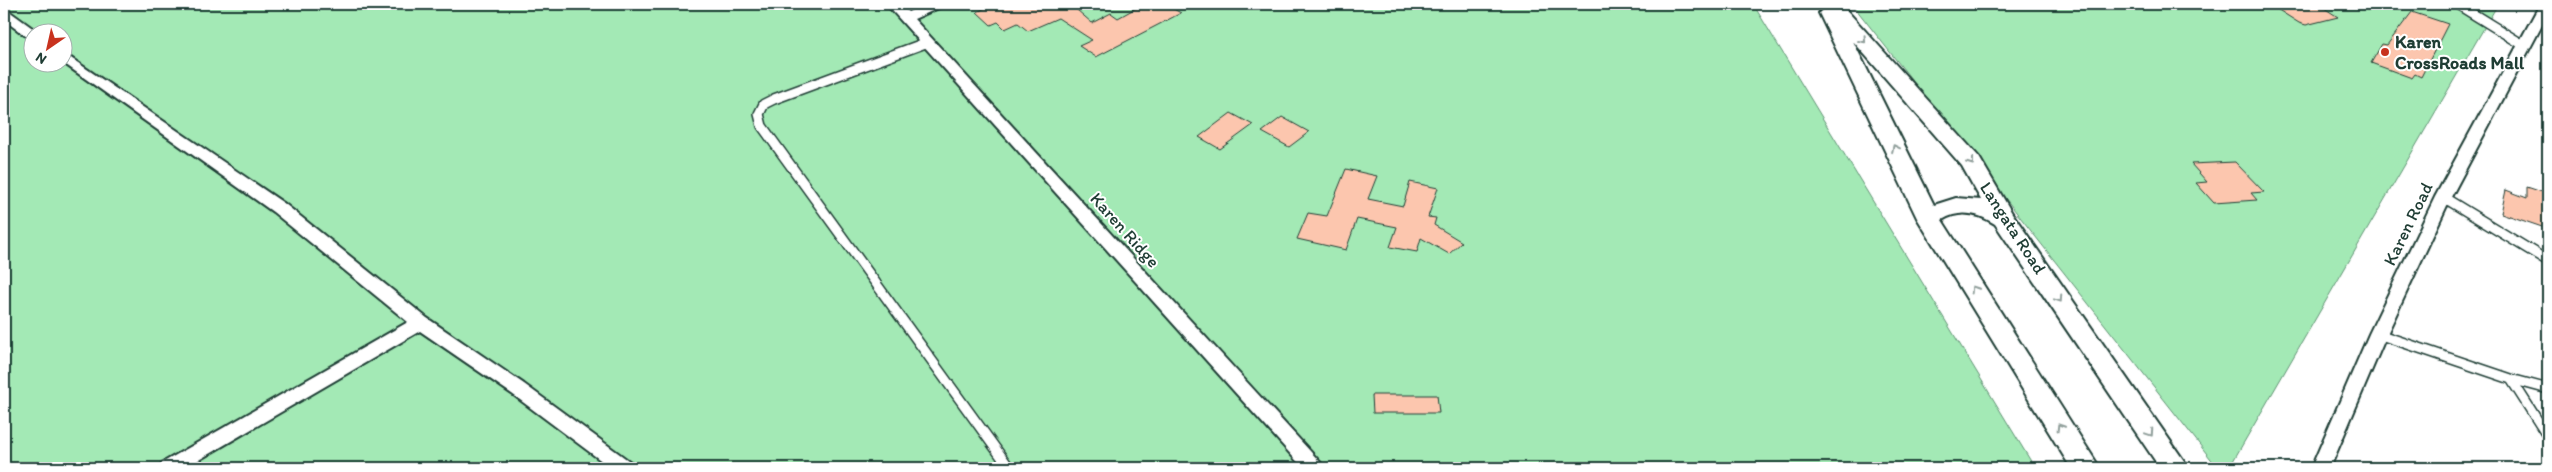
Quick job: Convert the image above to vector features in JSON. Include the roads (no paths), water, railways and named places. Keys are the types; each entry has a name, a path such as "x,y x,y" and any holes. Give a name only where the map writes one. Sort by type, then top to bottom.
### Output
{"main road":[{"path":"1824,4 1929,218 2086,468"},
{"name":"Langata Road","path":"1831,4 1971,162 2003,218 2175,468"},
{"path":"1929,218 1941,209 1956,205 1983,208 2003,218"}],"street":[{"name":"Karen Ridge","path":"893,4 1314,468"},
{"path":"906,18 936,4"},
{"name":"Karen Road","path":"2320,468 2378,334 2443,197 2547,4"},
{"path":"4,14 22,27"},
{"path":"72,63 279,208 421,323 518,389 625,468"},
{"path":"169,468 421,323"}],"lane":[{"path":"2457,4 2525,46"},
{"path":"928,42 774,99 764,104 759,114 762,126 1006,463"},
{"path":"2443,197 2548,261"},
{"path":"2378,334 2511,379 2548,388"},
{"path":"2511,379 2548,436"}],"place":[{"name":"Karen CrossRoads Mall","path":"2385,52"}]}
